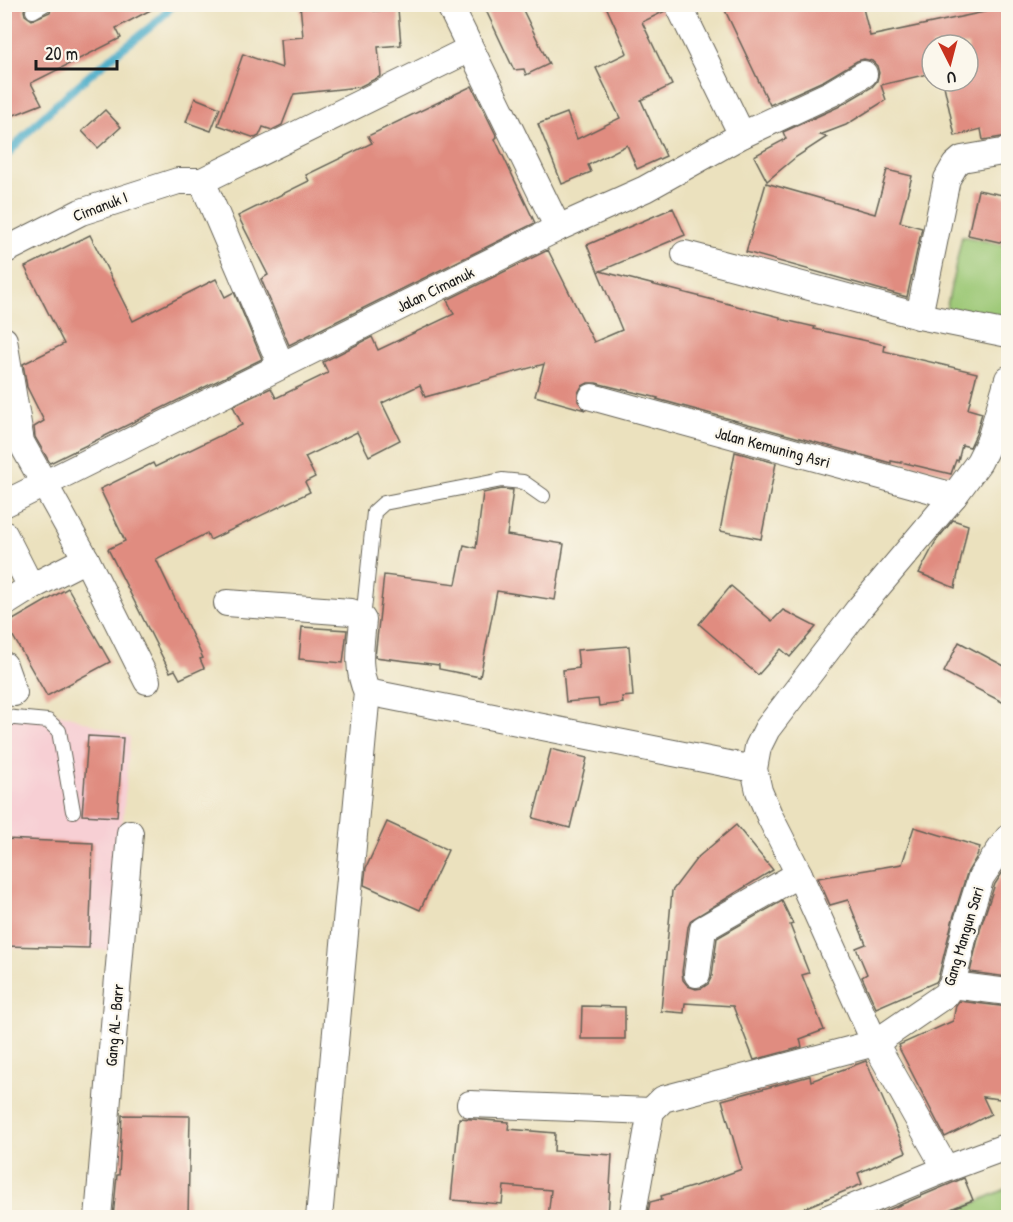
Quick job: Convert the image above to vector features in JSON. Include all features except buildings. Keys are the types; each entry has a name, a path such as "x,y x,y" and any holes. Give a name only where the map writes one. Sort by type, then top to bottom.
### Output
{"street":[{"path":"448,4 558,228"},
{"path":"678,4 742,135"},
{"path":"281,365 202,180 470,49"},
{"name":"Jalan Cimanuk","path":"4,504 558,228 645,189 742,135 831,93 864,74"},
{"path":"919,316 947,178 962,159 1008,151"},
{"name":"Cimanuk I","path":"4,251 81,212 178,181 202,180"},
{"path":"685,254 919,316 1008,334"},
{"path":"4,340 21,442 86,560 147,681"},
{"path":"946,1169 875,1043 799,874 766,809 754,769 758,747 767,729 858,610 954,496 979,462 990,440 1008,379"},
{"name":"Jalan Kemuning Asri","path":"592,398 954,496"},
{"path":"4,534 31,587"},
{"path":"4,604 31,587 86,560"},
{"path":"227,603 351,612 359,615 363,620 360,664 361,679 367,692 319,1218"},
{"path":"4,665 14,693"},
{"path":"367,692 754,769"},
{"name":"Gang AL- Barr","path":"98,1218 130,832"},
{"name":"Gang Mangun Sari","path":"651,1111 663,1099 875,1043 945,995 952,985 967,922 981,877 1008,838"},
{"path":"697,974 703,929 799,874"},
{"path":"952,985 1008,992"},
{"path":"470,1104 651,1111 632,1218"},
{"path":"828,1218 1008,1146"}],"lane":[{"path":"363,620 374,512 384,503 502,480 523,482 543,496"},
{"path":"4,717 48,721 59,731 73,811"}],"shaded area":[{"path":"5,707 66,715 130,737 112,950 5,948"}],"green space":[{"path":"962,236 1008,246 1008,307 1005,322 946,310"},
{"path":"1008,1188 1008,1217 943,1217"}],"waterway":[{"path":"4,159 56,104 174,4"}]}
